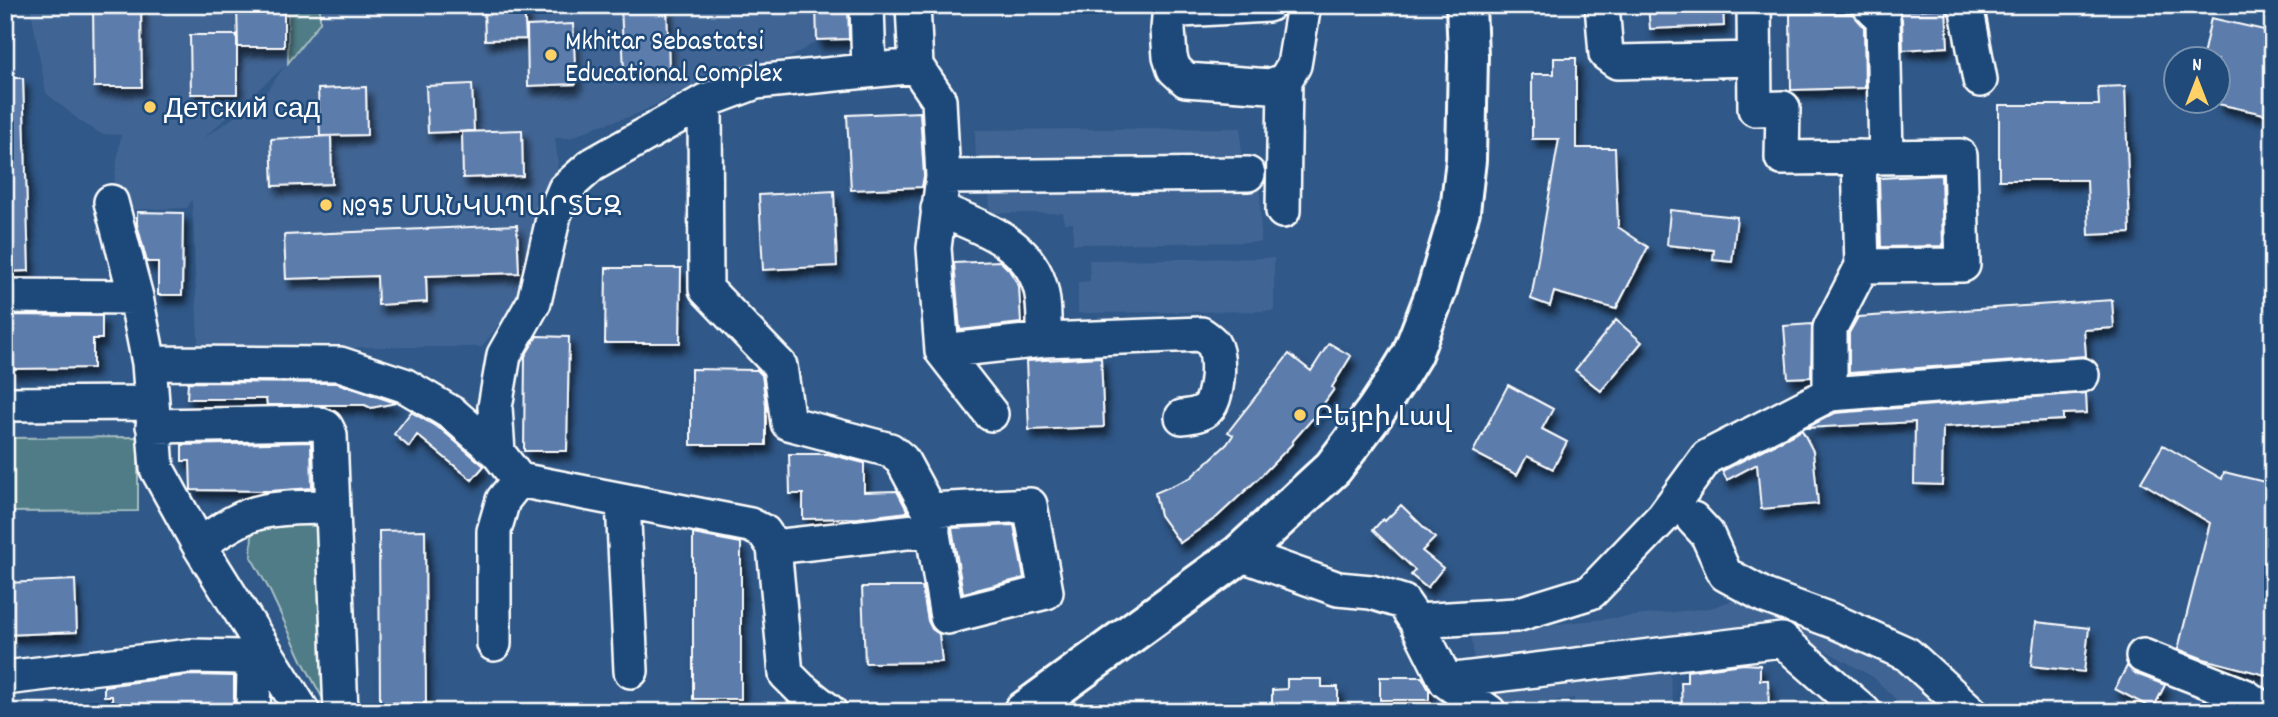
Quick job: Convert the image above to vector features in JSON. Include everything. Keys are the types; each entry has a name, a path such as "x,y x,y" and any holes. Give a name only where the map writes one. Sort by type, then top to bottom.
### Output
{"main road":[{"path":"1023,712 1247,556 1333,468 1375,412 1412,354 1437,289 1460,211 1466,160 1466,5"},
{"path":"1044,712 1247,556 1342,475 1423,358 1450,292 1473,213 1480,160 1479,5"}],"street":[{"path":"867,5 869,71"},
{"path":"913,5 916,66 939,100 943,177 934,248 942,351 991,414"},
{"path":"1268,5 1169,11 1170,58 1174,69 1186,80 1270,86 1285,80"},
{"path":"1283,211 1285,80 1294,65 1304,5"},
{"path":"1602,5 1606,54 1617,62 1755,59"},
{"path":"1754,5 1755,109 1783,108 1782,158 1960,156 1963,265 1862,267"},
{"path":"1830,394 1830,328 1862,267 1883,19 1869,5"},
{"path":"1966,5 1980,80"},
{"path":"498,453 495,407 504,355 534,302 554,215 565,189 592,165 705,101 756,82 916,66"},
{"path":"705,101 706,289 780,366 788,423 890,450 902,460 931,519 774,547"},
{"path":"943,177 1248,174"},
{"path":"111,202 136,297 149,363 157,469 199,545 303,712"},
{"path":"938,209 979,227 1025,257 1039,284 1044,310 1045,340"},
{"path":"5,296 136,297"},
{"path":"942,351 1045,340 1201,334 1212,341 1217,352 1216,393 1208,408 1199,414 1182,417"},
{"path":"149,363 340,364 404,385 453,414 498,453 519,480 750,525 764,532 774,547 786,674 801,690 830,712"},
{"path":"1416,621 1516,615 1591,592 1663,517 1707,457 1830,394 2082,375"},
{"path":"5,404 316,423 326,426 330,435 341,712"},
{"path":"494,644 494,531 503,500 519,480"},
{"path":"624,501 631,671"},
{"path":"199,545 227,526 250,515 275,510 332,507"},
{"path":"1693,519 1707,534 1725,574 1765,596 1836,622 1907,654 1970,712"},
{"path":"1247,556 1338,589 1371,592 1403,602 1416,621 1446,681 1489,712"},
{"path":"1446,681 1782,640 1864,712"},
{"path":"5,678 190,656 242,657 254,669 253,712"},
{"path":"2143,656 2245,696 2267,712"}],"shaded area":[{"path":"30,5 288,5 288,61 320,22 320,5 818,5 819,40 791,57 740,68 689,88 632,116 570,138 555,138 558,162 549,208 525,288 482,347 359,347 285,363 199,363 192,200 187,208 113,210 111,202 121,135 101,134 80,121 46,93","holes":["285,66 261,99 202,139"]},
{"path":"1241,128 1241,164 976,166 975,130"},
{"path":"1260,184 1261,242 1073,244 1073,223 1064,223 1063,213 990,213 989,186"},
{"path":"1274,258 1274,311 1078,313 1078,282 1090,281 1089,260"},
{"path":"1736,599 1882,653 1947,712 1909,712 1873,677 1782,626 1734,629 1474,659 1471,633 1711,608"},
{"path":"1669,665 1674,712 1576,712 1574,698 1500,707 1498,685"}],"green space":[{"path":"288,5 320,5 320,22 288,63"},
{"path":"138,437 138,511 5,512 5,438"},
{"path":"275,521 320,521 330,712 251,557 252,532"}],"building":[{"path":"93,5 141,5 142,87 94,87"},
{"path":"237,5 284,5 284,47 238,47"},
{"path":"484,5 524,5 526,39 485,40"},
{"path":"621,5 667,5 669,70 624,72"},
{"path":"816,5 848,5 849,39 817,40"},
{"path":"1648,5 1723,5 1724,26 1650,29"},
{"path":"1946,8 1948,47 1903,50 1902,19 1899,11"},
{"path":"1852,13 1864,27 1865,88 1791,90 1790,14"},
{"path":"2211,18 2273,32 2273,116 2232,107 2232,46 2205,46"},
{"path":"573,24 576,84 528,86 527,26"},
{"path":"190,35 237,35 237,94 191,94"},
{"path":"1554,58 1576,58 1576,148 1615,148 1618,227 1648,247 1616,309 1554,292 1550,306 1531,299 1559,139 1532,139 1532,74 1554,74"},
{"path":"5,78 23,78 29,271 5,272"},
{"path":"472,84 474,131 428,133 426,86"},
{"path":"2125,86 2130,233 2089,235 2087,180 1999,180 1999,105 2099,105 2098,87"},
{"path":"366,87 367,135 320,136 318,89"},
{"path":"920,112 924,176 922,187 851,190 847,115"},
{"path":"522,130 523,176 463,178 462,132"},
{"path":"331,136 332,184 273,186 271,139"},
{"path":"1941,175 1943,246 1881,247 1879,178"},
{"path":"834,191 837,266 763,270 759,195"},
{"path":"1670,210 1737,217 1732,262 1713,260 1714,250 1667,245"},
{"path":"137,212 183,213 182,295 158,295 158,262 147,262 137,224"},
{"path":"517,225 519,273 426,276 427,302 378,305 377,276 286,279 284,235"},
{"path":"1000,261 1019,286 1021,323 960,330 954,263"},
{"path":"606,268 681,268 680,343 605,343"},
{"path":"2112,300 2114,328 2084,330 2086,356 1849,373 1849,333 1858,317"},
{"path":"5,315 102,316 102,339 93,339 93,368 9,369 9,361 5,361"},
{"path":"1616,320 1642,342 1601,391 1575,370"},
{"path":"1812,324 1811,377 1788,378 1784,326"},
{"path":"537,336 569,337 567,451 524,451 525,356"},
{"path":"1329,343 1351,356 1332,387 1334,389 1315,416 1260,477 1217,517 1180,543 1160,515 1155,493 1190,478 1227,444 1233,435 1228,432 1289,354 1311,371"},
{"path":"1101,357 1104,427 1029,430 1026,361"},
{"path":"691,369 757,370 762,375 766,405 766,445 691,445"},
{"path":"188,382 337,383 396,403 371,408 365,405 267,405 266,399 187,399"},
{"path":"1508,385 1553,409 1542,429 1567,442 1553,469 1527,456 1517,475 1473,452"},
{"path":"2086,393 2087,413 2063,414 2063,420 1943,427 1942,485 1914,484 1915,422 1806,428 1835,413"},
{"path":"411,412 442,430 484,466 472,480 417,435 409,447 394,434"},
{"path":"1802,430 1813,451 1818,504 1761,509 1757,464 1727,480 1722,471"},
{"path":"311,442 312,488 269,491 191,490 190,461 182,461 182,445"},
{"path":"2163,445 2222,479 2224,472 2273,484 2273,677 2204,659 2178,649 2210,523 2141,482"},
{"path":"789,454 828,454 864,463 864,492 897,491 908,512 858,518 803,519 803,494 790,494"},
{"path":"1401,505 1435,538 1422,551 1443,568 1427,588 1411,575 1415,570 1373,530"},
{"path":"1014,525 1024,578 963,593 952,528"},
{"path":"425,530 426,703 380,703 379,531"},
{"path":"693,534 741,543 741,699 693,699"},
{"path":"75,580 77,632 5,635 5,583"},
{"path":"862,587 922,587 928,621 932,629 939,634 942,662 865,663"},
{"path":"2036,622 2089,628 2084,672 2031,666"},
{"path":"1744,664 1760,665 1760,680 1768,680 1769,712 1682,712 1681,682 1687,682 1687,671"},
{"path":"2127,666 2136,674 2165,685 2153,709 2115,689"},
{"path":"191,675 234,676 234,712 113,712 112,696 104,696 104,686"},
{"path":"1380,677 1422,677 1429,690 1429,700 1380,700"},
{"path":"1287,679 1322,679 1322,687 1338,687 1338,712 1272,712 1272,690 1287,689"}],"place":[{"name":"Mkhitar Sebastatsi Educational Complex","path":"551,55"},
{"name":"Детский сад","path":"150,107"},
{"name":"№95 ՄԱՆԿԱՊԱՐՏԵԶ","path":"326,205"},
{"name":"Բեյբի Լավ","path":"1300,415"}]}
